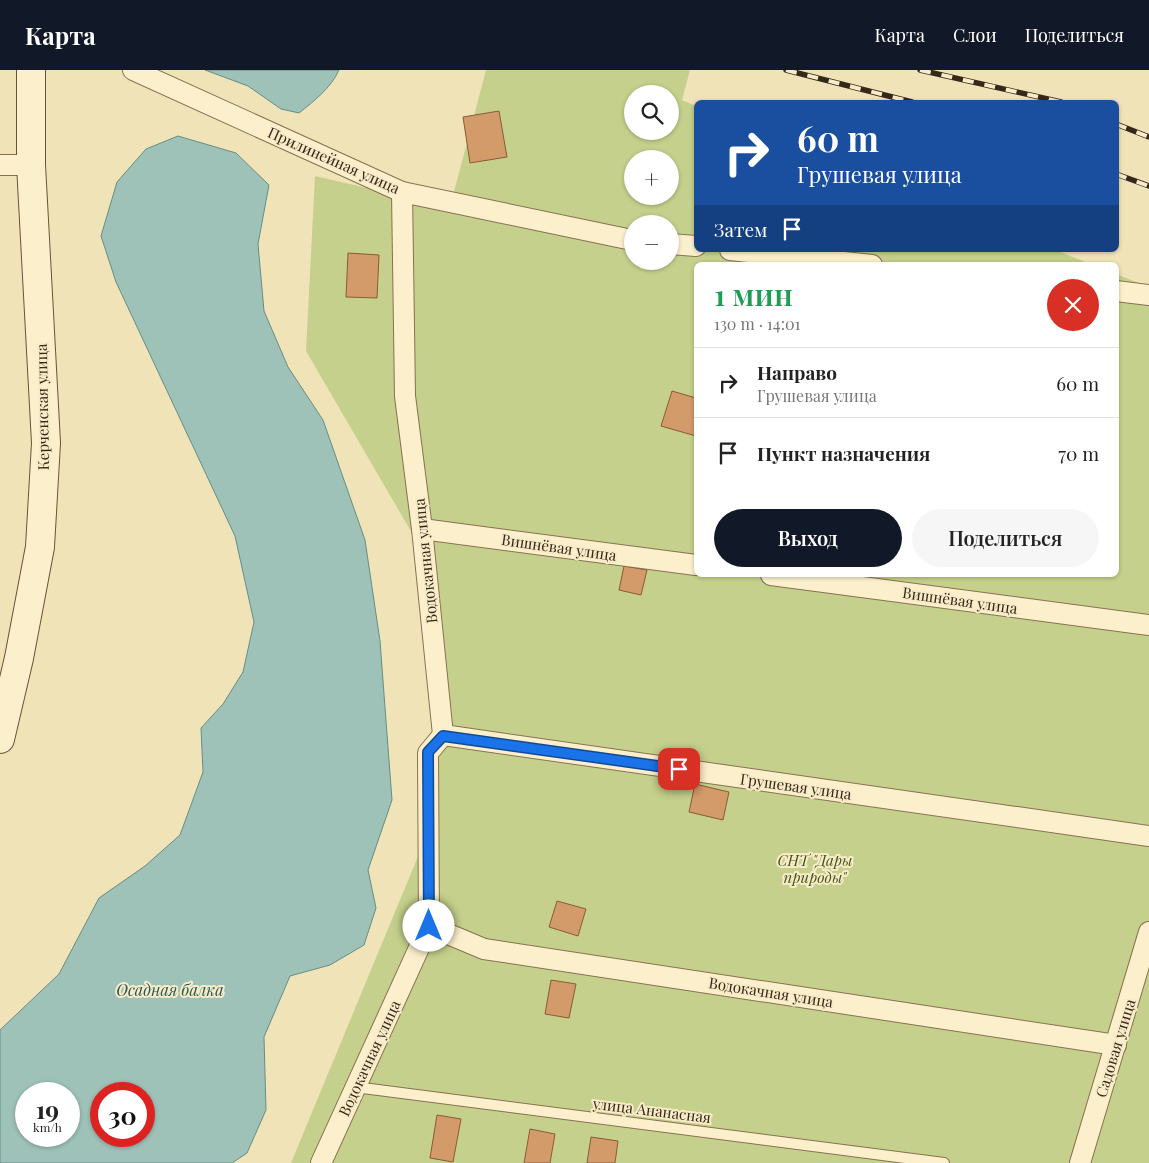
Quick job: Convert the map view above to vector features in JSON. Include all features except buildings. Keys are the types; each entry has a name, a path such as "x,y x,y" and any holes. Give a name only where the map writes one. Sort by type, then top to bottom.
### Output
{"street":[{"name":"Керченская улица","path":"0,739 20,658 40,547 46,443 32,164 30,70"},
{"name":"Прилинейная улица","path":"133,70 402,192 624,238"},
{"path":"0,165 32,164"},
{"name":"Водокачная улица","path":"321,1163 429,926 428,752 443,736 422,529 404,396 402,192"},
{"path":"679,245 694,246"},
{"path":"749,252 844,262"},
{"path":"1119,291 1149,295"},
{"name":"Вишнёвая улица","path":"422,529 694,565"},
{"name":"Вишнёвая улица","path":"787,577 1149,625"},
{"name":"Грушевая улица","path":"443,736 1149,836"},
{"name":"Водокачная улица","path":"429,926 484,949 1116,1045"},
{"name":"Садовая улица","path":"1080,1163 1149,932"}],"lane":[{"name":"улица Ананасная","path":"355,1087 944,1163"}],"green space":[{"name":"СНТ \"Дары природы\"","path":"486,70 690,70 682,100 694,105 694,252 1060,252 1085,262 694,262 694,577 1119,577 1119,275 1149,287 1149,1163 291,1163 419,854 435,734 412,533 306,351 315,176 450,207"}],"water":[{"path":"205,70 339,70 327,88 299,113 281,109 248,86"},
{"name":"Осадная балка","path":"178,136 236,153 269,185 258,244 264,311 288,367 323,420 365,540 380,641 392,800 368,870 376,908 364,945 330,965 290,976 264,1037 266,1110 247,1153 232,1163 0,1163 0,1030 59,974 99,898 145,866 180,835 203,772 201,728 223,704 243,672 254,622 235,536 116,282 101,236 117,182 146,149"}],"railway":[{"path":"786,70 904,100"},
{"path":"920,70 1052,100"},
{"path":"1119,125 1149,137"},
{"path":"1119,175 1149,186"}],"route":[{"path":"429,926 428,752 443,736 679,769"}]}
